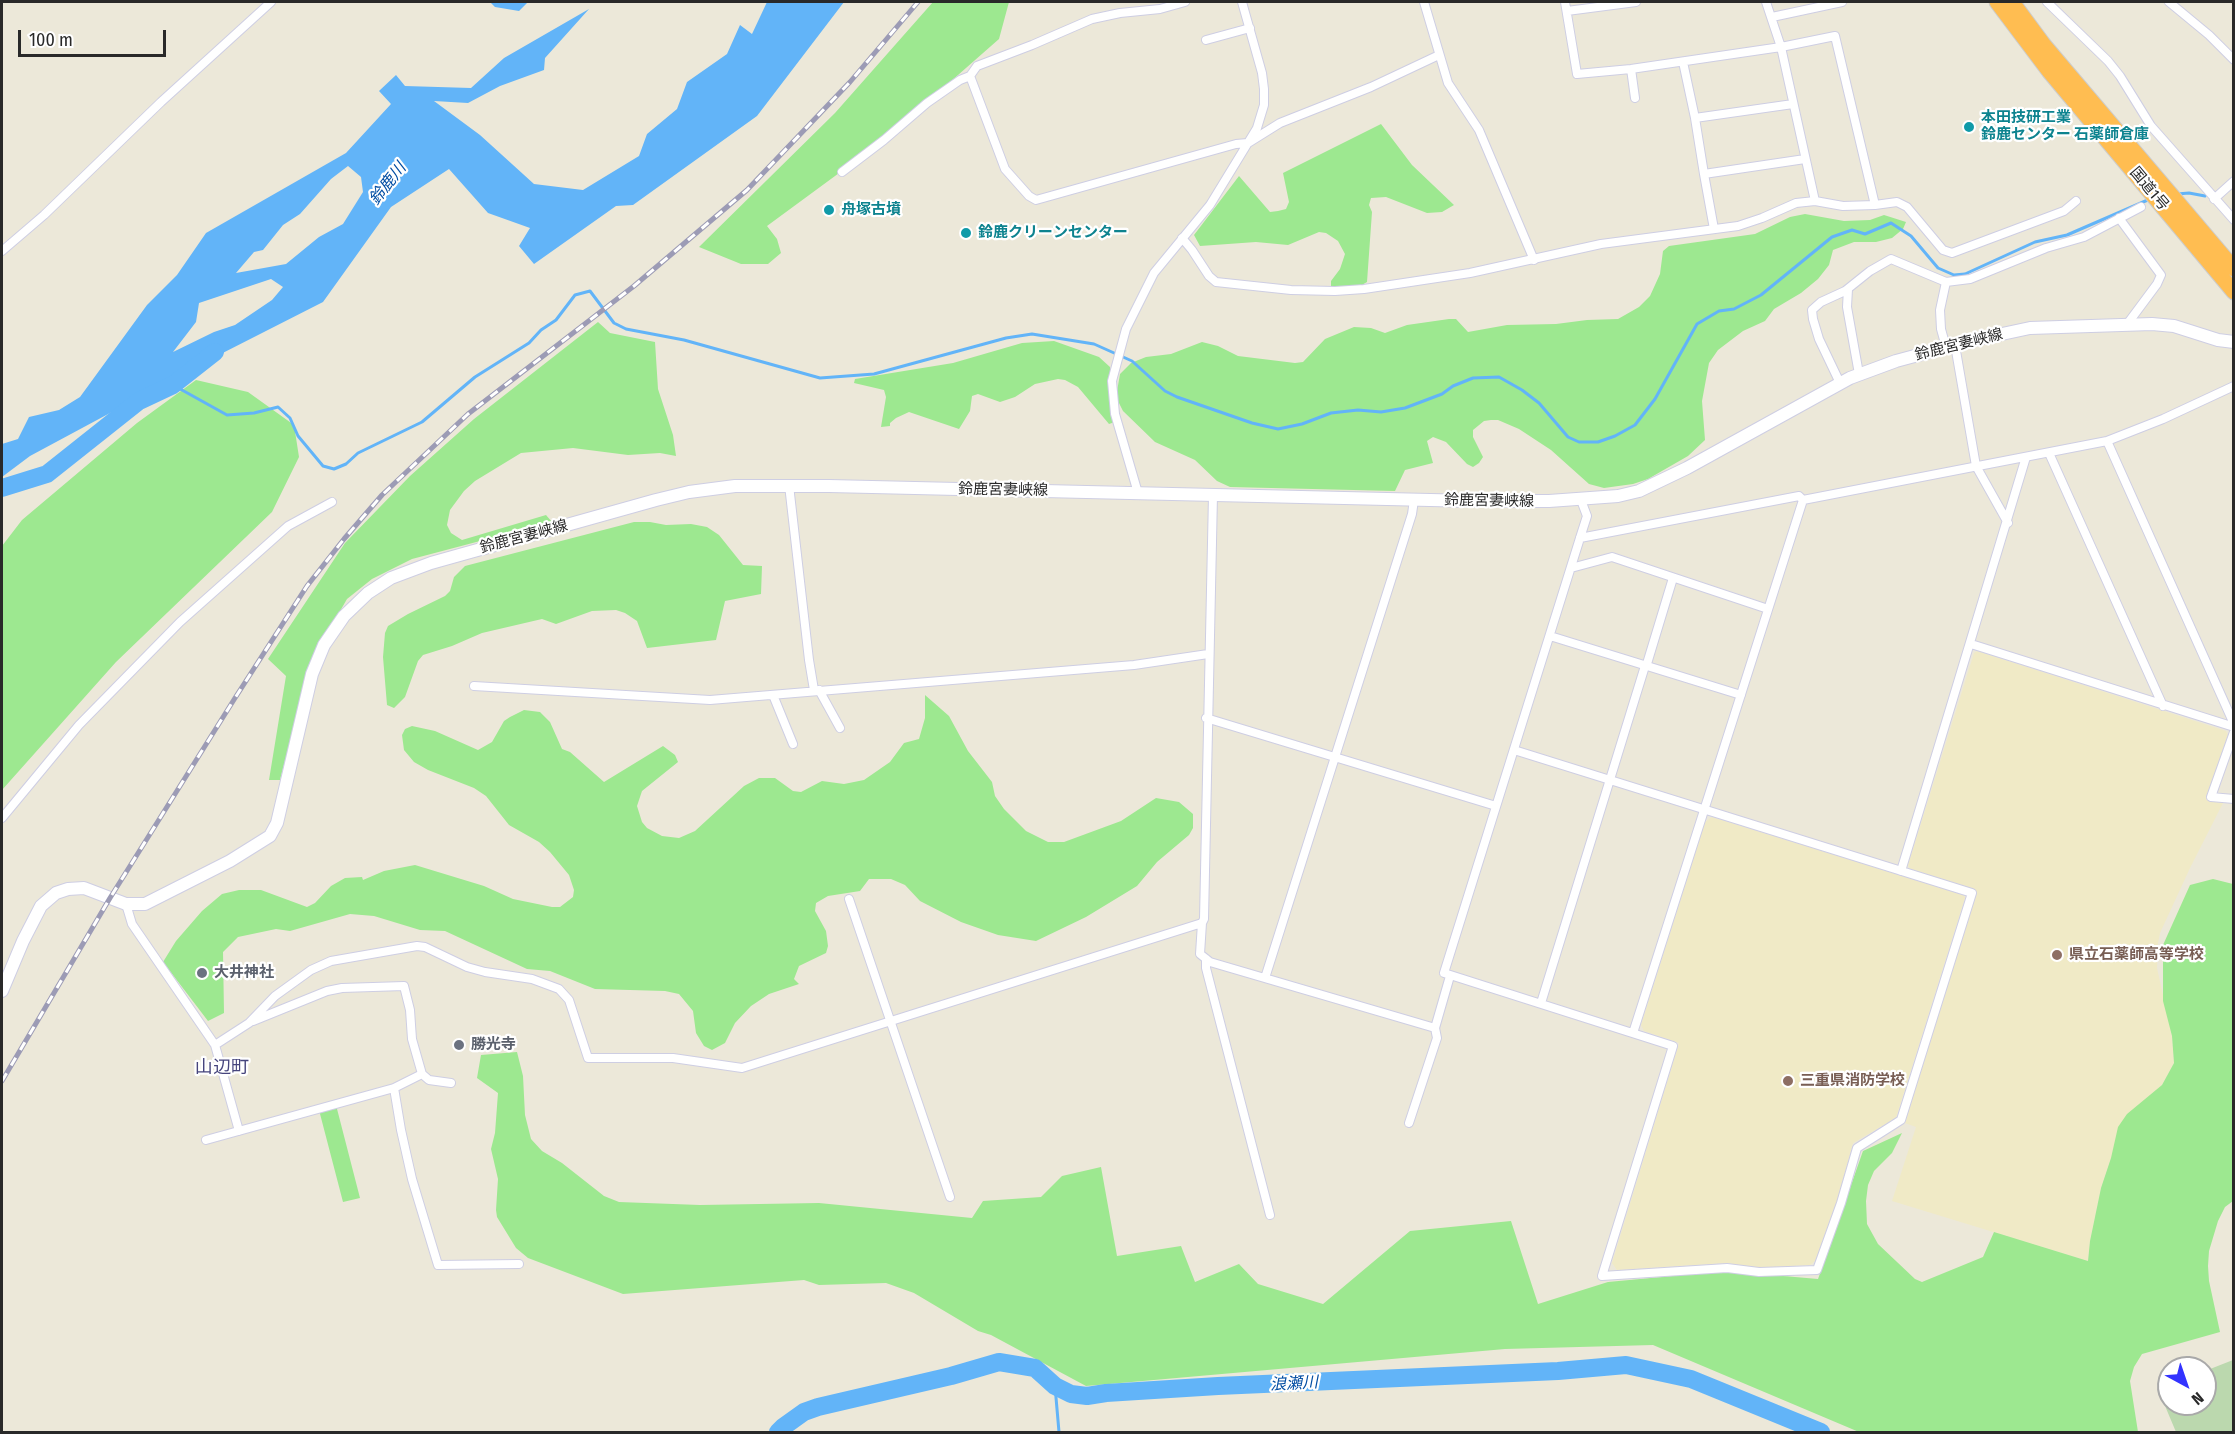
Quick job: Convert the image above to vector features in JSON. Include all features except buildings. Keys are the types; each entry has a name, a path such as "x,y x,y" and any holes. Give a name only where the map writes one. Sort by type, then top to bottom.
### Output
{"highway":[{"name":"国道1号","path":"1997,2 2033,52 2101,123 2224,264 2234,292"},
{"name":"国道1号","path":"2012,2 2101,123"}],"main road":[{"name":"鈴鹿宮妻峡線","path":"126,904 145,904 230,861 274,832 317,661 324,645 355,603 378,586 408,571 431,563 656,500 689,492 735,486 789,485 1414,500 1581,500 1639,491 1687,468 1859,374 1950,346 2030,328 2127,324 2174,326 2234,342"},
{"path":"2,991 41,906 56,893 68,889 84,888 126,904"}],"street":[{"path":"2,251 44,215 160,102 271,2"},
{"path":"842,172 927,103 960,80 970,76 977,66 1092,19 1120,13 1160,9 1185,2"},
{"path":"1138,494 1112,402 1112,381 1126,329 1154,273 1210,205 1248,143 1261,115 1264,105 1262,73 1242,2"},
{"path":"1424,2 1448,83 1479,130 1534,260"},
{"path":"1636,2 1566,6 1576,74 1683,62 1835,36 1875,205"},
{"path":"1766,2 1781,47 1815,201"},
{"path":"1772,17 1842,2"},
{"path":"2047,2 2108,61 2151,126 2234,220"},
{"path":"2169,2 2209,35 2234,60"},
{"path":"1206,40 1250,28"},
{"path":"970,76 1005,169 1029,196 1036,200 1236,144 1248,143 1280,123 1371,87 1439,55"},
{"path":"1683,62 1714,229"},
{"path":"1631,69 1635,98"},
{"path":"1695,118 1793,104"},
{"path":"1704,174 1805,159"},
{"path":"2214,199 2234,181"},
{"path":"1182,238 1209,276 1216,282 1291,290 1364,289 1470,273 1601,244 1738,226 1796,203 1815,201 1843,206 1898,202 1907,207 1943,250 1952,253 2064,211 2076,201"},
{"path":"1840,383 1819,339 1812,319 1812,310 1821,302 1848,289 1891,259 1946,282 1970,279 2046,248 2084,237 2141,207"},
{"path":"2119,218 2161,275 2157,284 2127,324"},
{"path":"1946,282 1940,310 1941,329 1950,346 1976,466 2007,523"},
{"path":"1848,289 1847,307 1859,374"},
{"path":"1803,500 2107,441 2163,419 2234,386"},
{"path":"2107,441 2234,725"},
{"path":"2049,453 2163,706"},
{"path":"1900,872 2026,457"},
{"path":"789,485 809,660 817,690 840,728"},
{"path":"1213,495 1206,718 1205,884 1200,954 1210,962 1435,1028"},
{"path":"1580,538 1799,496 1803,500"},
{"path":"1265,978 1412,514 1414,500"},
{"path":"1515,750 1972,893 1901,1120 1857,1148 1841,1203 1817,1270 1759,1272 1727,1268 1602,1276 1673,1046 1444,973 1587,516 1581,500"},
{"path":"1633,1033 1803,500"},
{"path":"2,818 80,725 180,622 288,526 332,502"},
{"path":"1571,568 1612,557 1768,609"},
{"path":"1540,1003 1673,578"},
{"path":"1550,636 1742,695"},
{"path":"1971,644 2163,706 2234,725"},
{"path":"474,686 710,700 1134,665 1209,654"},
{"path":"773,695 793,744"},
{"path":"1206,718 1496,806"},
{"path":"2234,732 2211,797 2234,799"},
{"path":"849,899 950,1197"},
{"path":"126,904 132,924 215,1045 239,1131"},
{"path":"249,1023 275,996 310,970 331,961 417,946 425,947 467,967 532,979 559,989 568,1000 588,1058 673,1058 742,1068 1202,923"},
{"path":"1206,959 1206,968 1270,1215"},
{"path":"1409,1123 1437,1038 1435,1028 1450,975"},
{"path":"215,1045 249,1023 327,991 342,988 404,986 410,1010 412,1039 422,1074 429,1080 451,1083"},
{"path":"206,1140 394,1088 422,1074"},
{"path":"394,1088 412,1179 438,1265 519,1264"}],"shaded area":[{"name":"県立石薬師高等学校","path":"1977,651 2226,731 2228,735 2206,800 2223,803 2190,868 2160,933 2158,943 2157,968 2172,1036 2174,1063 2162,1085 2153,1094 2111,1158 2101,1188 2088,1261 1892,1201 1916,1127 1905,1123 1976,891 1910,869 1908,865 1974,653"},
{"name":"三重県消防学校","path":"1712,817 1964,895 1965,898 1896,1118 1853,1143 1839,1195 1816,1260 1810,1265 1759,1268 1727,1263 1617,1270 1612,1263 1679,1043 1644,1031 1641,1025 1705,822"}],"green space":[{"path":"933,2 1009,2 999,39 884,140 767,226 777,239 781,253 768,264 741,264 699,247 835,113"},
{"path":"1381,124 1412,165 1454,205 1442,212 1427,213 1386,197 1371,198 1367,282 1355,289 1331,288 1331,281 1340,269 1345,254 1338,241 1326,233 1319,232 1288,245 1256,242 1200,246 1194,235 1239,176 1270,212 1286,209 1289,202 1283,173"},
{"path":"1805,214 1844,221 1870,220 1884,215 1906,222 1903,229 1892,238 1876,242 1854,242 1833,250 1829,265 1818,279 1801,293 1774,309 1765,321 1743,331 1718,350 1709,363 1702,401 1705,440 1688,456 1648,479 1633,484 1604,488 1589,484 1551,450 1519,429 1498,420 1491,420 1484,421 1473,430 1473,437 1483,457 1479,463 1473,467 1467,464 1446,442 1433,437 1427,441 1433,463 1405,470 1395,491 1230,487 1217,481 1195,460 1155,442 1123,411 1116,397 1120,374 1131,363 1146,357 1171,354 1202,342 1218,346 1238,356 1295,363 1303,362 1325,339 1354,327 1371,328 1385,333 1407,325 1456,319 1468,332 1507,325 1618,319 1639,307 1650,296 1660,274 1663,251 1669,246 1755,234 1790,217"},
{"path":"598,322 610,333 655,342 658,389 673,435 676,456 660,453 628,455 573,448 521,453 475,481 464,491 450,510 447,525 451,533 462,540 546,515 552,522 412,559 372,579 347,599 307,676 280,780 269,780 286,676 268,659 345,543 410,476 474,419"},
{"path":"1054,341 1099,357 1110,367 1111,404 1115,422 1109,424 1078,387 1058,379 1035,384 1015,397 1000,402 978,394 972,396 970,411 959,429 909,412 896,418 890,426 881,427 886,397 884,390 854,383 855,379 953,363 1022,343"},
{"path":"196,380 248,392 294,425 299,457 272,512 116,662 2,790 2,546 22,520 137,423"},
{"path":"634,522 666,525 691,524 707,527 719,535 743,565 762,566 761,594 725,601 716,640 647,648 637,621 616,610 592,611 556,624 542,619 482,633 423,655 418,661 405,697 394,708 387,705 383,657 385,633 388,626 445,596 450,591 454,577 465,566"},
{"path":"925,695 949,716 968,751 992,782 995,796 1004,809 1026,831 1048,842 1064,842 1121,821 1156,798 1179,802 1193,814 1193,828 1189,835 1157,862 1137,886 1086,917 1036,941 998,935 961,922 920,901 905,885 891,879 869,879 860,891 828,896 816,903 815,911 826,931 828,946 826,953 799,966 794,979 799,984 769,994 751,1006 735,1023 725,1043 712,1050 704,1046 696,1033 693,1011 679,994 665,991 595,989 550,971 527,969 445,931 420,930 374,916 350,914 290,931 276,929 238,937 223,952 224,1013 208,1021 163,962 176,941 202,911 222,894 239,890 261,890 307,907 315,903 331,886 345,878 362,877 363,880 384,871 415,865 484,886 513,899 552,907 560,907 573,897 574,890 569,875 550,852 539,842 509,825 486,796 474,788 414,762 404,750 402,735 405,729 412,726 435,731 478,750 492,742 504,721 510,717 524,710 540,712 550,722 562,749 570,752 604,782 663,746 675,755 678,762 642,791 637,806 642,822 647,828 662,836 679,838 695,831 744,786 759,778 775,778 793,791 801,792 822,781 844,784 864,780 890,762 904,743 919,739 925,718"},
{"path":"2213,879 2233,884 2233,1201 2225,1207 2218,1221 2209,1251 2208,1266 2220,1332 2142,1354 2134,1367 2130,1381 2138,1432 1859,1432 1653,1345 1505,1349 1086,1386 991,1335 978,1331 914,1293 886,1283 819,1285 804,1280 623,1294 528,1258 516,1248 497,1217 498,1179 491,1149 495,1133 498,1093 477,1078 481,1055 517,1052 523,1076 525,1115 531,1139 542,1151 562,1163 604,1196 619,1202 700,1205 819,1203 972,1218 983,1201 1041,1197 1062,1176 1101,1167 1117,1256 1181,1246 1195,1282 1239,1264 1258,1284 1323,1304 1410,1231 1511,1221 1538,1304 1608,1282 1726,1271 1818,1279 1863,1151 1902,1133 1892,1153 1874,1171 1868,1185 1867,1224 1878,1244 1915,1279 1922,1282 1983,1257 1994,1232 2088,1261 2101,1188 2118,1127 2127,1114 2162,1085 2174,1063 2172,1036 2163,1001 2163,945 2190,885"},
{"path":"336,1105 360,1198 343,1202 319,1110"},
{"path":"2233,1360 2233,1432 2176,1432 2169,1416 2217,1416 2217,1366"}],"water":[{"path":"490,2 528,2 519,11 495,7"},
{"path":"767,2 844,2 757,116 633,205 616,206 534,264 519,246 530,228 488,213 449,169 391,207 323,302 30,456 2,477 2,444 18,439 29,417 59,410 80,397 147,305 177,275 206,233 346,153 391,104 379,91 396,75 405,86 471,88 504,58 589,9 545,58 544,70 500,86 468,103 434,101 480,135 534,184 583,190 639,156 647,134 677,109 687,82 727,54 740,25 752,34","holes":["348,166 361,177 363,192 343,224 319,237 286,264 236,273 254,252 263,250 283,225 300,214 331,179","271,279 283,287 272,300 235,325 214,332 173,352 196,322 199,303"]}],"waterway":[{"path":"2177,194 2189,193 2205,196"},
{"path":"173,385 227,415 254,413 278,407 290,418 298,436 323,466 334,469 346,464 358,453 422,422 475,377 529,343 541,330 556,320 575,295 590,291 614,323 626,329 684,340 820,378 874,374 1006,338 1032,334 1094,344 1132,361 1165,391 1177,397 1252,423 1278,429 1302,424 1331,413 1358,410 1381,412 1405,408 1442,394 1453,386 1473,378 1499,377 1539,403 1568,437 1579,442 1598,442 1635,425 1655,399 1697,324 1719,311 1734,309 1761,295 1832,237 1852,230 1865,234 1891,223 1911,236 1938,268 1954,275 1965,274 2035,242 2067,235 2150,199"},
{"name":"鈴鹿川","path":"2,488 47,474 139,401 173,385 215,352"},
{"name":"浪瀬川","path":"778,1432 804,1412 818,1407 951,1376 999,1362 1035,1368 1055,1386 1071,1394 1087,1396 1218,1386 1558,1371 1626,1365 1691,1379 1821,1432"},
{"path":"1055,1386 1059,1432"}],"railway":[{"path":"2,1081 110,898 235,698 307,586 344,539 382,495 468,414 634,286 747,190 850,82 918,2"}],"place":[{"name":"本田技研工業 鈴鹿センター 石薬師倉庫","path":"1969,127"},
{"name":"舟塚古墳","path":"829,210"},
{"name":"鈴鹿クリーンセンター","path":"966,233"},
{"name":"県立石薬師高等学校","path":"2057,955"},
{"name":"大井神社","path":"202,973"},
{"name":"勝光寺","path":"459,1045"},
{"name":"三重県消防学校","path":"1788,1081"}],"district":[{"name":"山辺町","path":"222,1068"}]}
